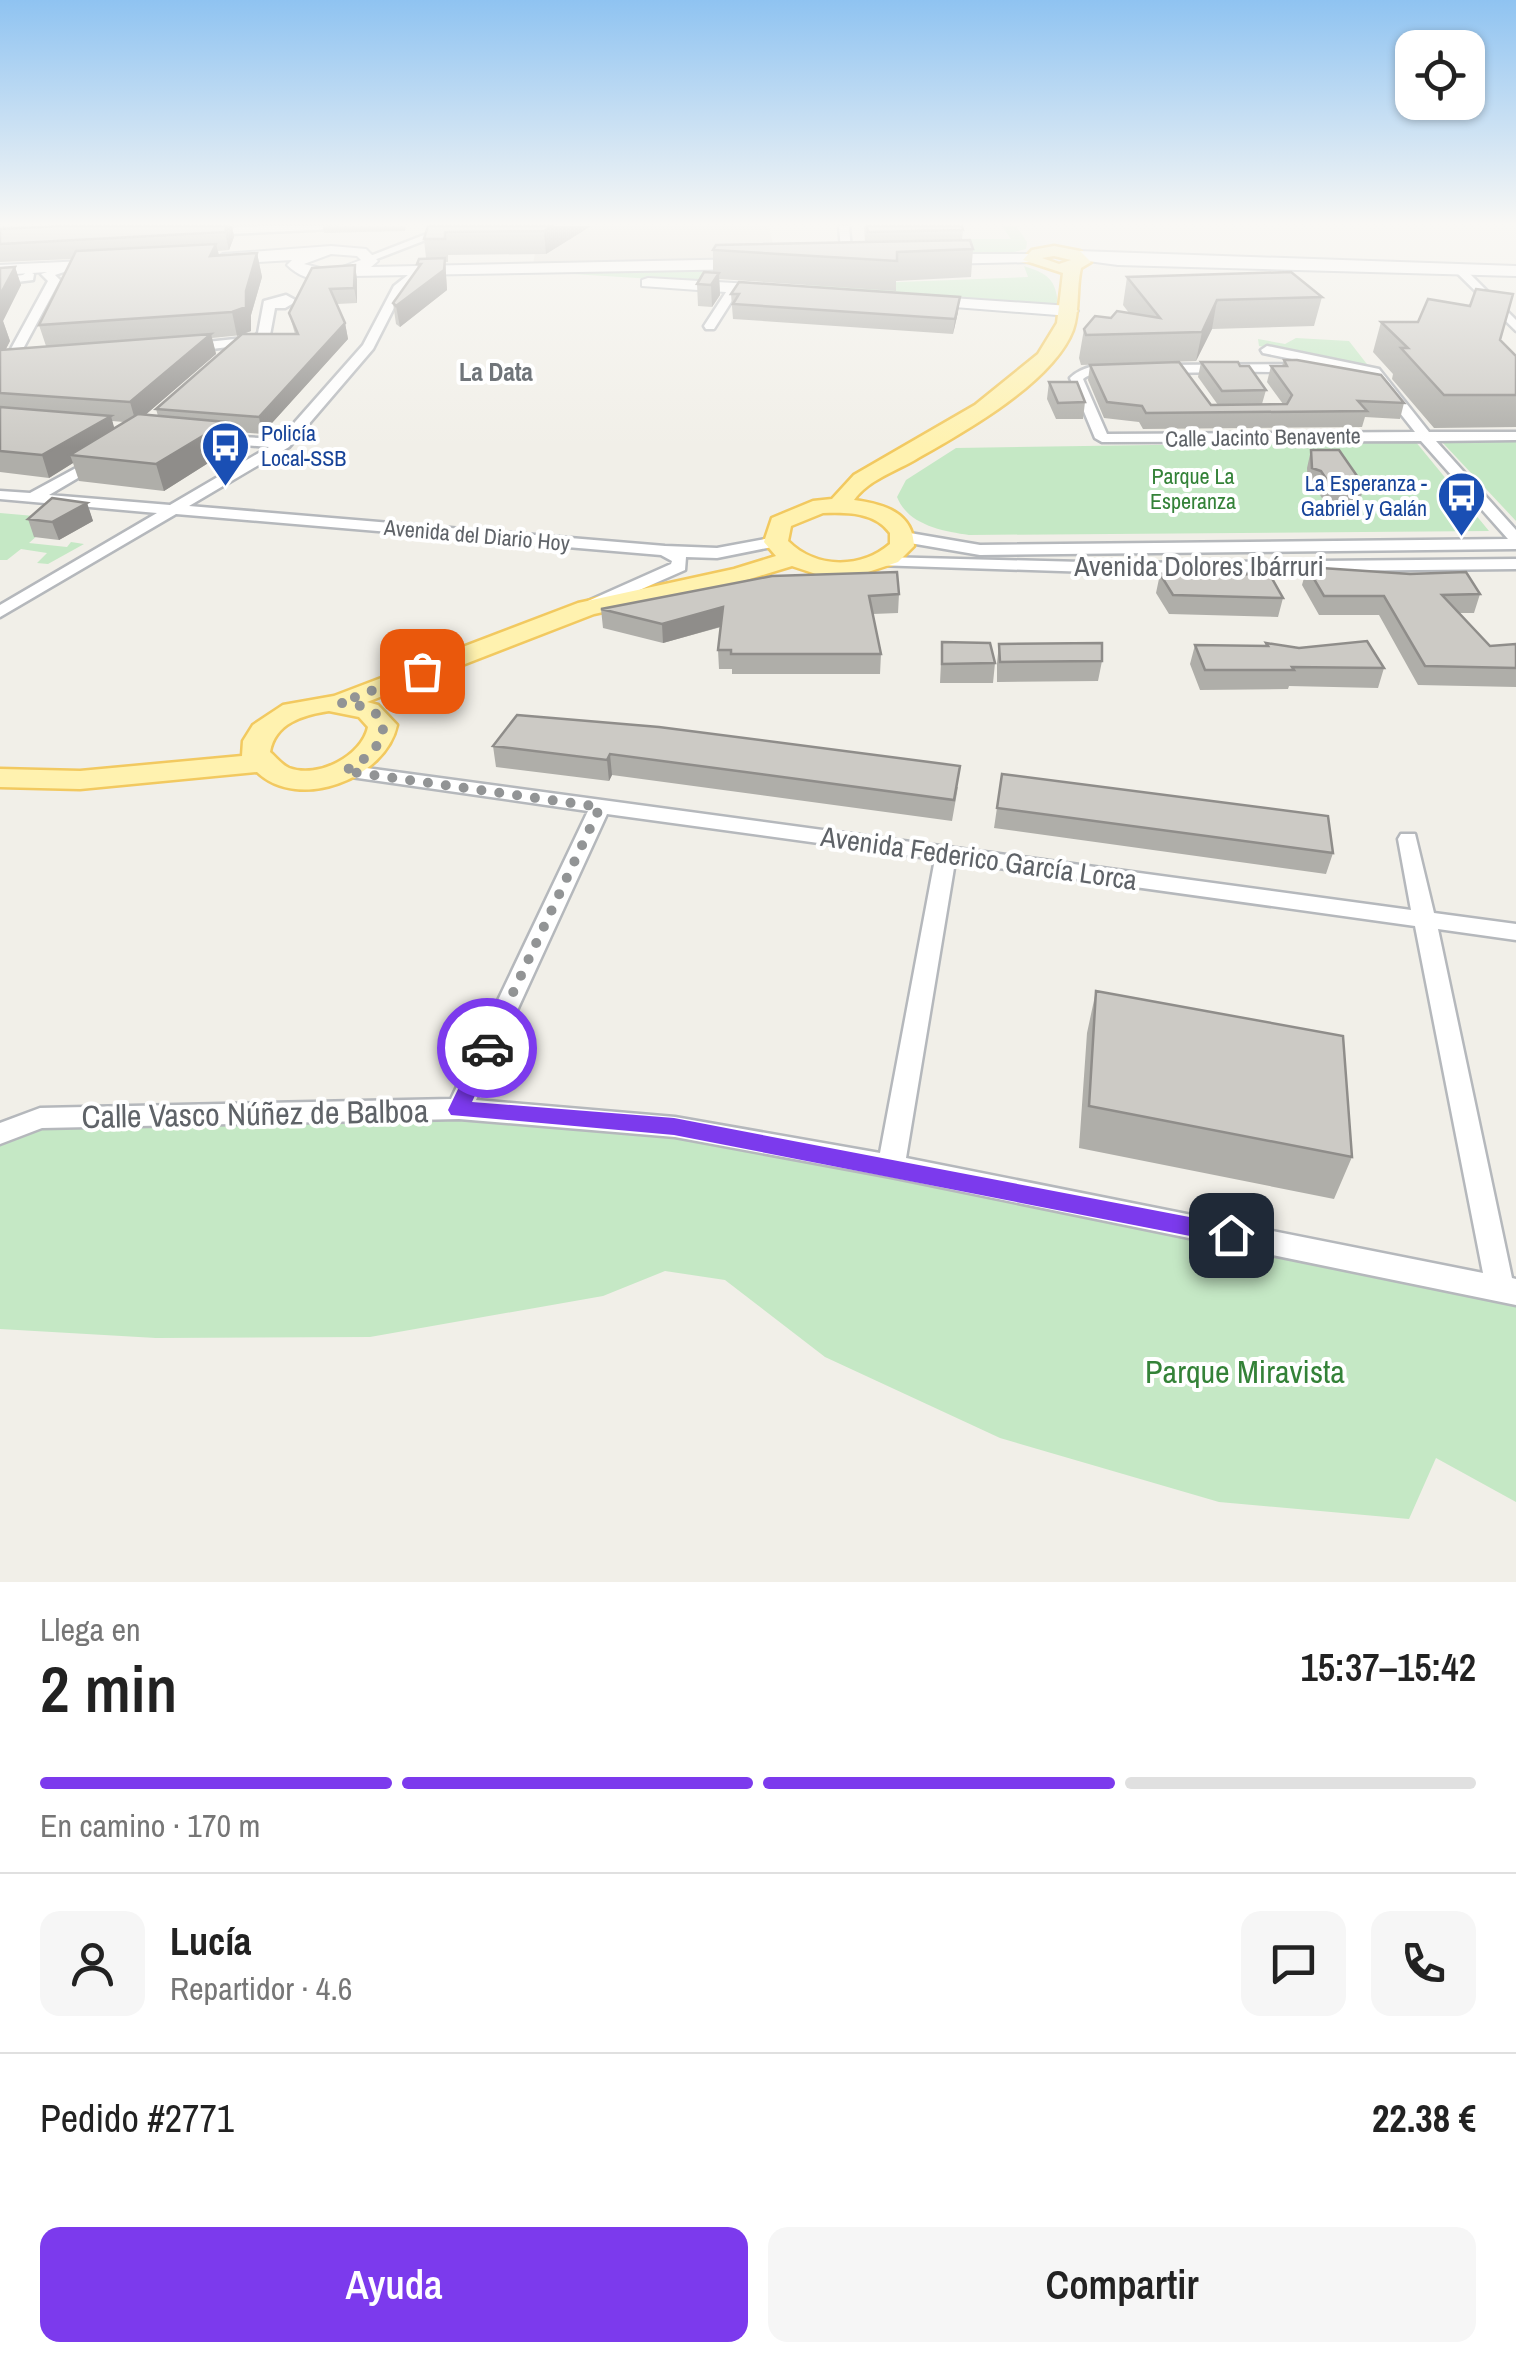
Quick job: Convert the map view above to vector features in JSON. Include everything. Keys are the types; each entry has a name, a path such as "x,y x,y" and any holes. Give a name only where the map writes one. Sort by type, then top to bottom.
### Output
{"main road":[{"path":"910,300 1070,310"},
{"path":"840,505 859,479 891,464 982,408 1044,359 1058,341 1071,300"},
{"path":"875,512 870,487 891,464"},
{"path":"840,505 875,512 900,527 904,537 894,555 882,562 827,568 785,550 775,532 790,516 840,505"},
{"path":"0,778 80,780 155,773 260,749 291,711 340,703 587,608 740,575 785,550"},
{"path":"371,713 402,679"},
{"path":"260,749 272,772 306,778 344,771 375,752 383,740 384,727 371,713 340,703"}],"street":[{"path":"4,363 42,300"},
{"path":"0,612 178,511 284,444 369,346 392,300"},
{"path":"710,326 727,300"},
{"path":"1488,300 1516,327"},
{"path":"164,349 240,344 264,334 270,305"},
{"path":"226,357 240,344"},
{"path":"1267,350 1374,372 1516,542"},
{"path":"4,363 30,359"},
{"path":"1181,368 1192,384"},
{"path":"1247,368 1258,383"},
{"name":"Calle Jacinto Benavente","path":"1124,370 1086,371 1076,378 1102,438 1516,436"},
{"path":"1143,370 1318,370 1384,384"},
{"path":"193,437 284,444"},
{"path":"32,498 113,451"},
{"name":"Avenida del Diario Hoy","path":"0,495 665,551 785,550"},
{"name":"Avenida Dolores Ibárruri","path":"904,537 980,550 1516,542"},
{"path":"587,608 679,566 680,559 665,551"},
{"name":"Avenida Dolores Ibárruri","path":"882,562 1121,568 1516,564"},
{"name":"Avenida Federico García Lorca","path":"375,752 394,768 442,783"},
{"name":"Avenida Federico García Lorca","path":"344,771 1516,932"},
{"path":"458,1110 600,807"},
{"path":"1408,838 1508,1290"},
{"path":"892,1166 946,854"},
{"name":"Calle Vasco Núñez de Balboa","path":"0,1134 40,1118 458,1110 674,1126 1508,1290"}],"green space":[{"path":"975,300 1057,300 1058,305"},
{"path":"1296,338 1349,341 1370,368 1259,346 1258,339 1285,344"},
{"name":"Parque La Esperanza","path":"1415,441 1489,531 969,535 937,529 917,520 897,497 906,480 956,448"},
{"path":"1516,441 1516,521 1442,442"},
{"path":"0,513 57,518 29,543 67,547 71,542 84,544 48,564 37,563 47,553 21,549 7,560 0,560"},
{"name":"Parque Miravista","path":"459,1109 675,1127 1516,1292 1516,1502 1436,1458 1409,1519 1219,1502 1000,1438 825,1357 725,1280 665,1271 603,1296 370,1337 156,1338 0,1329 0,1134 40,1118"}],"building":[{"path":"52,300 246,300 246,307 232,312 39,325"},
{"path":"296,300 335,300 345,323 259,417 156,409 242,334 298,334 289,313"},
{"path":"736,300 959,300 955,319 733,304"},
{"path":"1145,300 1223,300 1217,300 1202,332 1086,335 1084,329 1095,316 1111,318 1117,311 1160,318"},
{"path":"1428,300 1470,306 1472,300 1511,300 1500,340 1516,356 1516,395 1444,395 1401,348 1408,348 1381,322 1418,322"},
{"path":"211,334 130,402 0,393 0,350"},
{"path":"1284,360 1381,375 1404,403 1358,401 1367,411 1146,413 1142,406 1107,402 1090,365 1179,362 1211,405 1287,404 1292,395 1271,366 1287,366"},
{"path":"1201,362 1238,362 1240,366 1249,366 1266,390 1222,391"},
{"path":"1049,382 1077,382 1085,402 1058,403"},
{"path":"0,407 111,416 42,455 0,451"},
{"path":"138,414 226,422 156,464 70,455"},
{"path":"1311,450 1339,450 1364,486 1331,486 1321,471 1312,468"},
{"path":"52,498 87,503 52,522 28,519"},
{"path":"1307,567 1410,574 1466,572 1480,594 1442,595 1490,646 1516,644 1516,668 1425,666 1384,596 1324,596"},
{"path":"897,572 899,594 869,596 881,654 731,654 731,650 718,650 723,607 662,624 601,609 772,576"},
{"path":"1160,574 1270,575 1283,598 1173,595"},
{"path":"1367,641 1384,668 1205,670 1195,645 1268,646 1266,643 1299,648"},
{"path":"942,642 990,643 995,663 942,664"},
{"path":"1102,643 1102,661 1000,662 999,644"},
{"path":"517,715 659,727 960,766 954,800 610,754 607,760 493,746"},
{"path":"1002,774 1328,816 1333,853 997,808"},
{"path":"1096,991 1343,1036 1352,1157 1089,1106"}],"way so far":[{"path":"422,671 340,703 364,708 377,716 384,727 383,740 375,752 344,771 600,807 487,1048"}],"place":[{"name":"Policía Local-SSB","path":"226,488"},
{"name":"La Esperanza - Gabriel y Galán","path":"1462,538"}],"district":[{"name":"La Data","path":"496,372"}],"route":[{"path":"487,1048 458,1110 674,1126 1231,1235"}]}
